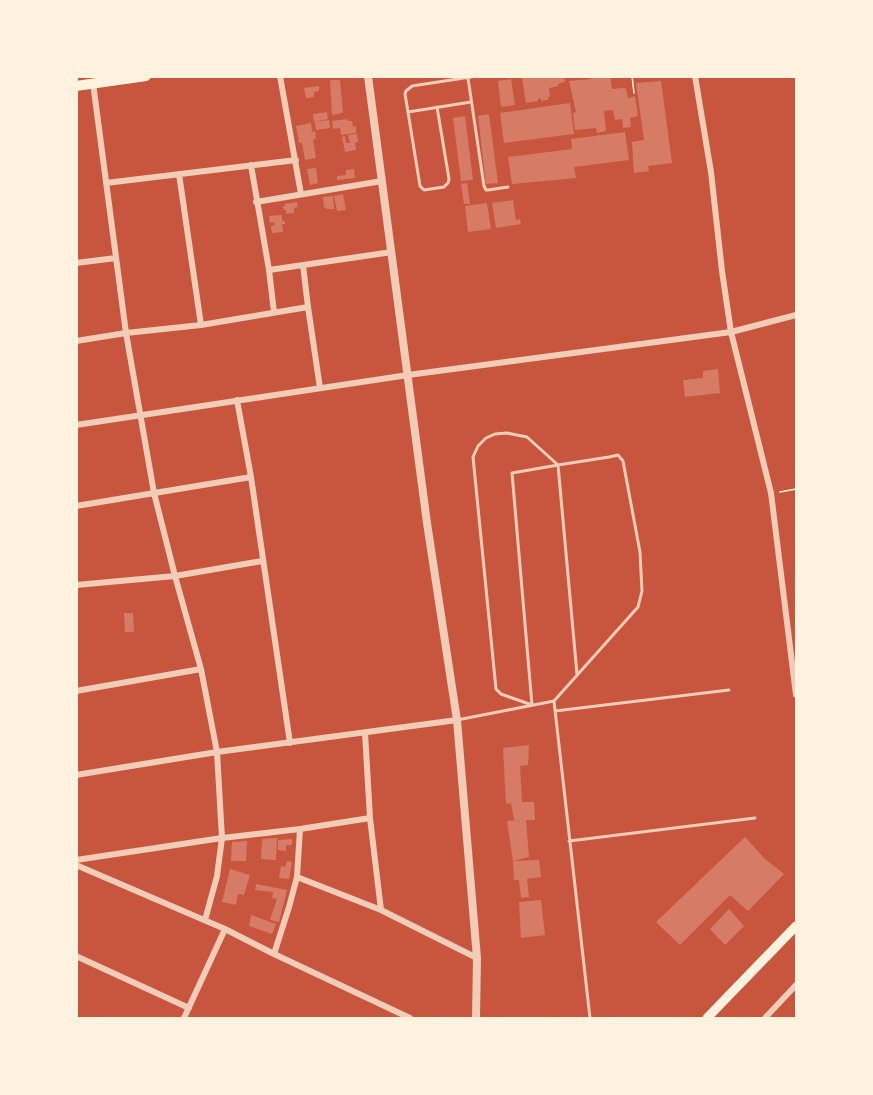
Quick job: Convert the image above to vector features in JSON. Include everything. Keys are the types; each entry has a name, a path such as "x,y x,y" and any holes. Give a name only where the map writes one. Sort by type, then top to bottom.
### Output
{"highway":[{"path":"76,86 146,76"}],"main road":[{"path":"707,1018 796,926"}],"street":[{"path":"280,76 302,194"},
{"path":"368,76 427,523 457,720 477,958 476,1018"},
{"path":"695,76 711,172 722,271 732,332 771,493 796,695"},
{"path":"93,83 126,333 154,493 201,669 217,752 222,838 217,876 205,920"},
{"path":"106,183 296,159"},
{"path":"251,165 274,312"},
{"path":"179,174 201,325"},
{"path":"256,202 382,182"},
{"path":"268,270 392,252"},
{"path":"76,263 116,258"},
{"path":"303,265 320,388"},
{"path":"76,341 201,325 308,307"},
{"path":"76,425 408,375 732,332 796,315"},
{"path":"237,400 290,743"},
{"path":"76,506 250,477"},
{"path":"76,585 175,576 262,561"},
{"path":"76,691 201,669"},
{"path":"76,775 217,752 457,720"},
{"path":"365,733 370,818 381,910"},
{"path":"76,860 370,818"},
{"path":"274,954 297,877 300,829"},
{"path":"76,865 225,929 410,1018"},
{"path":"297,877 381,910 477,958"},
{"path":"184,1018 225,929"},
{"path":"76,956 189,1008"},
{"path":"765,1018 796,985"}],"lane":[{"path":"438,107 449,179 444,187 424,190 420,186 405,94 412,86 476,77"},
{"path":"468,78 485,189 508,188"},
{"path":"408,112 472,102"},
{"path":"532,705 501,694 496,689 473,457 478,446 486,438 495,434 507,432 527,438 558,465 577,674"},
{"path":"457,720 554,701 638,607 642,591 640,552 623,460 618,455 512,473 532,705"},
{"path":"555,711 729,690"},
{"path":"554,701 590,1018"},
{"path":"569,841 755,818"}],"path":[{"path":"632,76 634,93"},
{"path":"771,493 796,489"}],"building":[{"path":"564,76 565,82 549,88 548,100 541,101 541,98 538,101 526,103 522,78"},
{"path":"591,76 610,76 612,89 624,88 628,98 635,96 638,116 630,118 631,127 623,128 622,119 615,120 613,110 604,111 606,131 597,133 596,128 575,130 573,113 576,112 569,81 591,79"},
{"path":"511,79 515,105 501,107 498,81"},
{"path":"330,80 340,80 343,113 332,115"},
{"path":"661,81 672,163 648,166 649,171 634,173 632,142 644,140 636,83"},
{"path":"319,86 319,91 314,92 314,97 306,98 304,88"},
{"path":"570,103 574,134 504,143 500,113"},
{"path":"327,112 328,119 314,122 313,114"},
{"path":"489,114 498,183 486,184 478,116"},
{"path":"465,116 473,180 461,181 453,118"},
{"path":"348,119 352,121 353,127 356,126 356,133 341,135 340,128 333,129 332,121"},
{"path":"329,120 330,128 316,130 315,122"},
{"path":"311,123 312,132 315,131 316,139 313,139 316,158 305,160 296,126"},
{"path":"625,132 629,160 574,167 576,178 512,184 508,157 572,149 571,139"},
{"path":"357,134 356,150 345,152 342,137 345,136 346,143 350,143 348,135"},
{"path":"316,168 318,183 310,185 307,169"},
{"path":"354,169 355,178 337,180 337,176 346,175 346,170"},
{"path":"467,183 470,204 464,204 461,184"},
{"path":"343,194 346,210 337,211 334,196"},
{"path":"333,196 334,209 324,208 323,197"},
{"path":"513,200 516,220 520,219 521,224 496,228 492,203"},
{"path":"297,202 298,207 294,208 294,213 286,214 283,206"},
{"path":"487,203 491,229 468,232 465,206"},
{"path":"282,215 282,221 285,221 285,224 282,224 283,232 272,233 271,226 275,225 274,222 270,223 269,216"},
{"path":"718,369 720,393 685,397 683,380 703,378 703,371"},
{"path":"124,613 133,613 134,632 125,632"},
{"path":"529,745 528,765 520,766 522,802 534,802 535,820 526,820 529,857 513,861 507,821 521,820 514,820 511,803 506,804 503,748"},
{"path":"745,837 765,859 784,874 748,911 730,895 680,945 656,922"},
{"path":"277,838 276,860 261,859 262,839"},
{"path":"292,839 292,845 286,845 286,851 278,850 278,840"},
{"path":"247,841 246,861 231,861 232,842"},
{"path":"539,860 541,877 527,879 529,897 521,898 519,880 514,880 513,861"},
{"path":"287,861 292,862 289,879 279,878 281,866 285,867"},
{"path":"230,869 250,875 244,895 238,894 236,905 222,902"},
{"path":"256,884 287,890 279,922 270,920 277,899 272,898 273,892 255,890"},
{"path":"541,900 545,935 521,938 519,902"},
{"path":"729,909 744,926 725,945 710,929"},
{"path":"251,915 276,924 272,934 249,926"}]}
